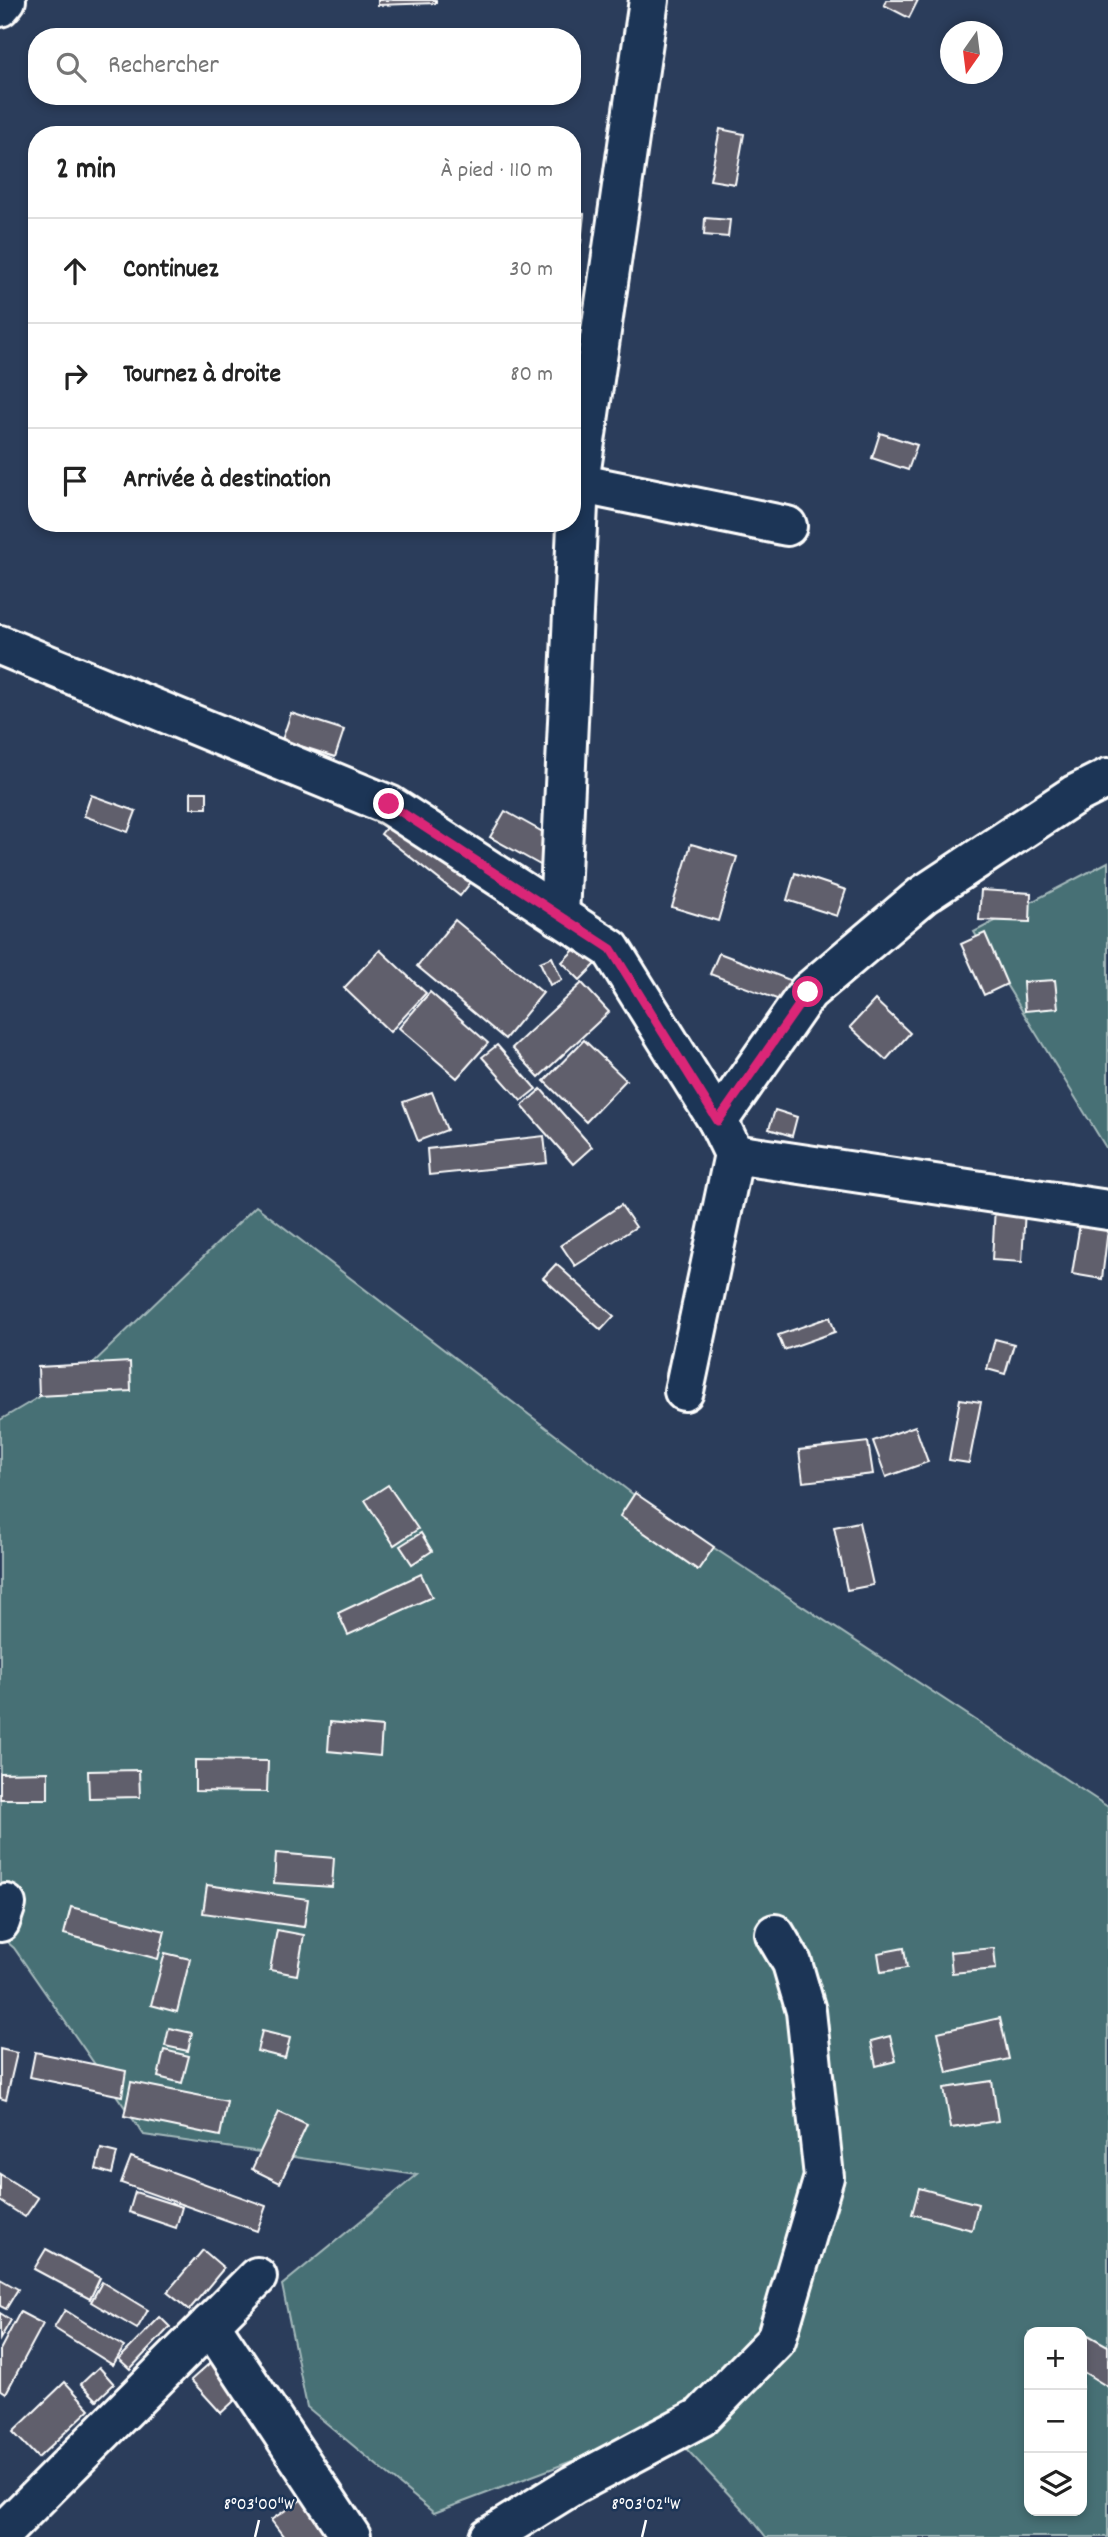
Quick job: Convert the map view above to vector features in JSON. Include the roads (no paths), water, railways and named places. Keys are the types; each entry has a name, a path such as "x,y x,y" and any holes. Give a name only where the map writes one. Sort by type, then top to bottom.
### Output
{"street":[{"path":"0,7 6,0"},
{"path":"581,444 649,0"},
{"path":"581,484 787,526"},
{"path":"559,916 573,532"},
{"path":"0,645 389,804 611,949 726,1138 1108,1210"},
{"path":"684,1391 726,1138 808,992 923,895 1074,794 1108,778"},
{"path":"489,2537 573,2485 701,2417 776,2340 824,2177 806,2011 792,1963 775,1934"},
{"path":"0,2535 257,2277"},
{"path":"210,2323 351,2537"}]}
